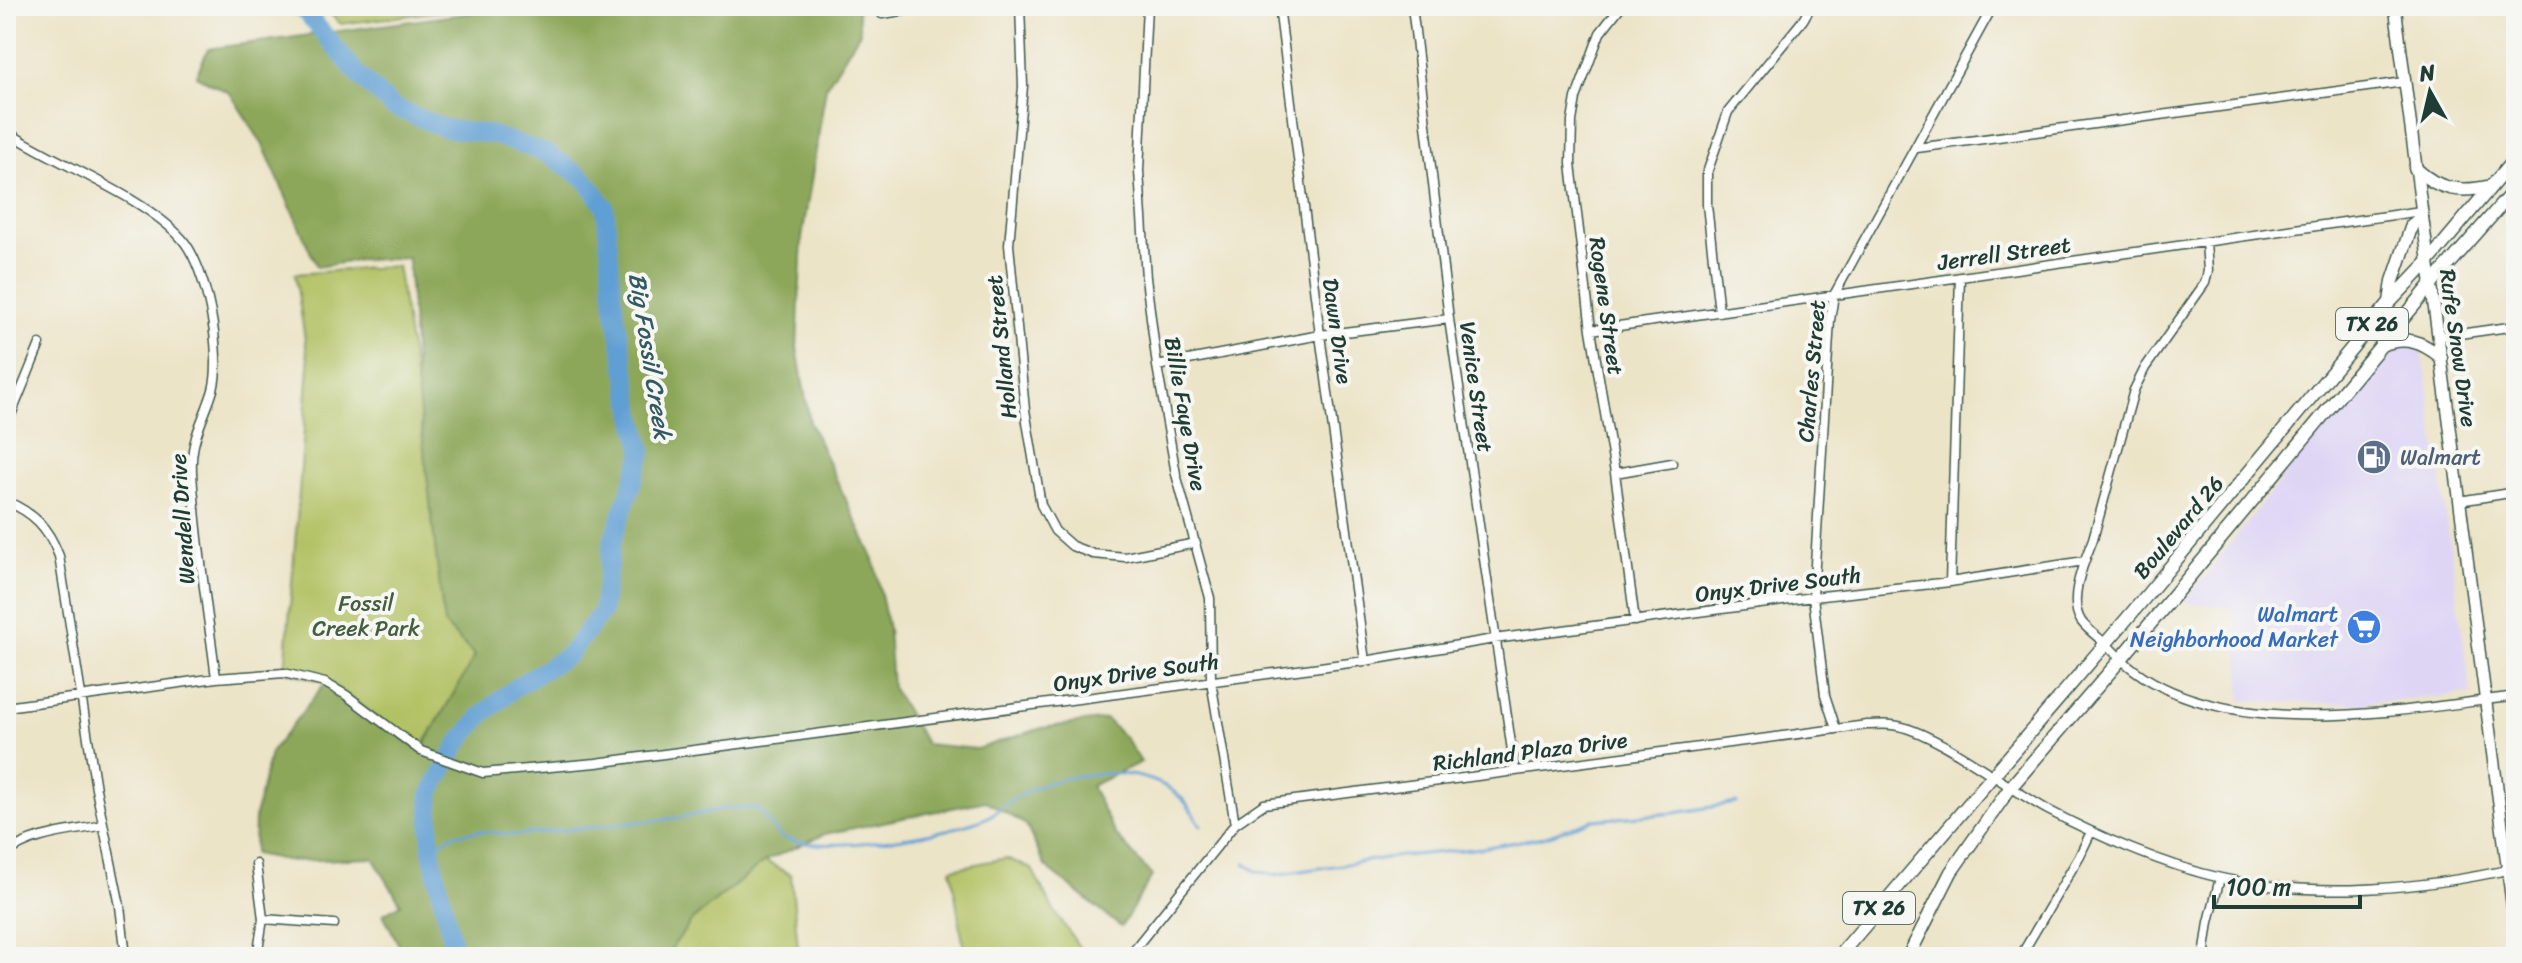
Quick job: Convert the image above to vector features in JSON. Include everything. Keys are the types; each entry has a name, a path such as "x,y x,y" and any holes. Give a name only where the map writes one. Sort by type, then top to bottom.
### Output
{"main road":[{"name":"Rufe Snow Drive","path":"2395,6 2485,700 2512,869 2516,933"},
{"name":"Boulevard 26","path":"1838,957 2516,157"},
{"path":"2415,168 2452,191 2491,186"},
{"name":"Boulevard 26","path":"1908,957 1951,872 2010,788 2431,285 2516,188"},
{"path":"2390,302 2393,281 2412,225 2421,214"},
{"path":"2381,345 2411,340 2441,357"},
{"path":"2259,460 2274,473"}],"street":[{"path":"882,14 936,6"},
{"name":"Holland Street","path":"1020,6 1023,86 1009,245 1025,410 1041,505 1055,531 1072,546 1093,554 1125,557 1196,543"},
{"name":"Billie Faye Drive","path":"1147,6 1139,171 1146,278 1157,366 1176,474 1210,598 1211,681 1235,824"},
{"name":"Dawn Drive","path":"1279,6 1365,661"},
{"name":"Venice Street","path":"1412,6 1449,319 1515,771"},
{"name":"Rogene Street","path":"1621,6 1600,33 1591,53 1572,121 1571,164 1591,330 1635,621"},
{"path":"1719,312 1706,186 1716,142 1728,112 1811,6"},
{"name":"Charles Street","path":"1836,729 1825,695 1813,597 1834,295 1994,6"},
{"path":"1917,148 2404,82"},
{"name":"Wendell Drive","path":"6,131 163,222 183,240 198,265 205,288 218,367 213,392 196,432 192,460 198,543 216,678"},
{"name":"Jerrell Street","path":"1591,330 2421,214"},
{"path":"2206,242 2208,271 2205,283 2145,368 2134,390 2093,539 2084,561 2076,602 2081,620 2138,674 2189,698 2259,712 2330,717 2516,696"},
{"path":"1950,582 1960,277"},
{"path":"1157,366 1320,335 1449,319"},
{"path":"2438,337 2516,326"},
{"path":"6,427 40,344"},
{"path":"1615,473 1672,463"},
{"path":"2459,501 2516,492"},
{"path":"6,501 41,521 53,540 62,567 126,957"},
{"name":"Onyx Drive South","path":"6,707 216,678 284,673 325,683 421,751 483,773 596,763 1365,661 1494,639 1950,582 2084,561"},
{"name":"Richland Plaza Drive","path":"1128,957 1235,824 1264,804 1867,725 1892,725 1922,734 2010,788 2091,832 2220,878 2270,885 2373,889 2475,877 2512,869"},
{"path":"6,854 35,839 103,825"},
{"path":"2020,957 2091,832"},
{"path":"256,864 263,919 257,957"},
{"path":"2204,957 2220,878"},
{"path":"263,919 334,924"}],"shaded area":[{"name":"Walmart Neighborhood Market","path":"2403,347 2420,347 2426,372 2471,694 2351,704 2242,701 2235,609 2184,602 2289,469 2382,360"}],"green space":[{"path":"322,6 482,6 341,24"},
{"path":"521,6 857,6 860,32 826,87 802,238 797,348 810,423 874,560 888,629 892,687 926,744 977,749 1042,728 1106,719 1125,738 1141,762 1091,786 1115,834 1152,876 1121,927 1045,866 1026,825 986,801 825,834 765,861 693,919 665,957 405,957 383,914 401,904 373,858 290,861 254,854 255,816 270,753 325,683 421,751 475,656 444,624 417,388 408,258 359,260 317,267 263,145 230,93 196,76 208,49"},
{"name":"Fossil Creek Park","path":"397,266 417,388 476,656 421,749 331,684 285,671 309,366 295,274"},
{"path":"1006,858 1032,869 1053,909 1086,957 906,957 964,949 951,869"},
{"path":"765,861 791,875 799,957 665,957 693,919"}],"waterway":[{"name":"Big Fossil Creek","path":"297,6 362,79 393,107 444,128 493,135 548,154 585,179 605,206 614,304 643,452 612,542 602,612 569,654 516,687 482,715 458,744 430,795 431,851 456,957"},
{"path":"431,851 452,835 478,831 517,835 678,818 727,808 757,808 781,836 797,842 851,844 882,841 969,824 986,818 1039,786 1102,774 1123,774 1163,785 1182,799 1201,825"},
{"path":"1245,864 1256,871 1274,875 1393,857 1482,848 1543,837 1593,820 1675,813 1736,803"}],"place":[{"name":"Walmart","path":"2374,457"},
{"name":"Walmart Neighborhood Market","path":"2364,627"}]}
